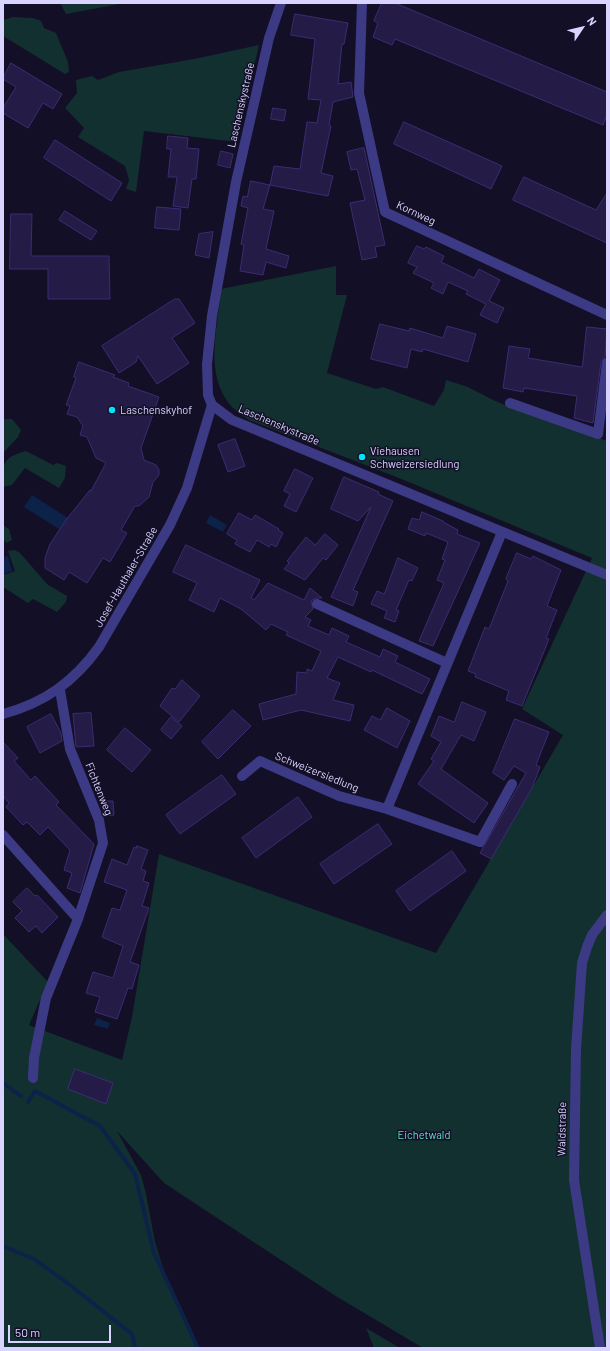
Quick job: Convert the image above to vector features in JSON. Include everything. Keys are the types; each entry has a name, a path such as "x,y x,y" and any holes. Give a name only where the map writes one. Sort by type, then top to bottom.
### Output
{"street":[{"name":"Laschenskystraße","path":"281,3 269,38 223,250 212,316 207,364 208,395 212,405 232,420 607,575"},
{"name":"Kornweg","path":"362,3 359,93 385,212 607,315"},
{"path":"510,403 598,434 607,363"},
{"name":"Josef-Hauthaler-Straße","path":"3,714 18,710 60,690 88,663 99,648 170,525 187,488 212,405"},
{"path":"388,810 502,532"},
{"path":"317,604 447,663"},
{"name":"Fichtenweg","path":"33,1078 34,1058 46,998 78,919 103,843 99,820 70,749 60,690"},
{"name":"Schweizersiedlung","path":"242,776 260,761 340,796 388,810 480,842 512,784"},
{"path":"3,835 78,919"},
{"name":"Waldstraße","path":"600,1348 574,1180 576,1049 582,963 592,935 607,915"}],"green space":[{"path":"60,3 125,3 66,14"},
{"path":"13,17 33,18 41,21 44,28 56,33 68,62 69,72 65,74 3,36 3,20"},
{"path":"259,45 237,142 144,131 136,192 126,189 129,180 125,166 78,137 84,128 65,108 77,93 76,80 92,76 98,80 119,72 194,59"},
{"name":"Eichetwald","path":"336,266 336,295 347,295 327,373 376,389 383,387 434,406 444,390 446,380 468,387 493,400 525,413 607,441 607,1348 423,1348 334,1295 164,1183 117,1131 141,1175 155,1242 163,1268 199,1348 3,1348 3,934 48,982 29,1025 122,1060 132,1017 159,854 436,953 563,735 522,709 592,558 399,478 249,420 232,407 223,394 218,381 214,351 221,289"},
{"path":"3,419 12,419 21,430 18,437 3,453"},
{"path":"26,451 53,465 57,463 66,466 65,478 59,488 25,468 12,485 3,487 5,463 12,456"},
{"path":"3,525 9,529 12,540 6,543 3,539"},
{"path":"15,550 20,553 47,584 67,596 66,602 57,612 33,599 28,603 3,587 3,575 15,571 8,551"},
{"path":"366,1328 400,1348 374,1348"}],"water":[{"path":"32,495 68,518 59,529 24,507"},
{"path":"210,515 227,525 223,532 206,523"},
{"path":"8,556 12,571 3,574 3,558"},
{"path":"97,1018 110,1023 108,1029 94,1025"}],"building":[{"path":"382,3 395,3 607,92 607,115 603,125 395,39 392,45 373,37 378,23 374,21"},
{"path":"295,14 348,23 344,44 342,44 338,84 351,82 353,97 333,102 329,125 331,126 321,173 333,176 328,196 270,185 274,166 300,169 307,122 317,123 321,100 308,99 315,39 291,35"},
{"path":"11,63 62,94 53,109 43,103 28,128 3,113 3,108 16,87 3,79"},
{"path":"273,108 286,110 284,121 271,119"},
{"path":"404,122 502,166 491,189 394,144"},
{"path":"168,136 188,138 187,148 199,149 196,179 192,179 188,208 173,206 177,177 168,177 171,149 167,149"},
{"path":"55,140 122,183 111,201 44,158"},
{"path":"364,148 385,245 375,247 377,257 362,260 350,203 365,200 357,169 351,170 347,152"},
{"path":"221,151 233,154 230,168 218,165"},
{"path":"524,177 596,210 607,193 607,243 513,200"},
{"path":"251,181 270,185 263,209 274,211 266,249 289,256 286,268 266,262 263,275 240,271 244,245 241,244 248,208 241,206 243,196 247,197"},
{"path":"157,207 181,209 179,230 155,228"},
{"path":"65,211 97,231 91,240 59,220"},
{"path":"11,214 32,214 31,256 109,256 110,299 48,299 48,269 10,269"},
{"path":"213,232 209,258 195,255 199,234"},
{"path":"417,246 424,249 426,247 444,256 441,262 474,278 479,269 500,280 489,301 504,308 497,323 480,315 486,304 466,294 468,291 448,282 443,294 431,288 434,283 413,273 417,267 408,263"},
{"path":"175,299 179,299 195,323 172,338 189,363 157,384 138,356 136,362 119,373 102,346"},
{"path":"380,324 409,331 410,328 443,338 447,326 476,334 468,362 423,349 422,352 411,349 407,368 371,359"},
{"path":"587,327 607,329 605,357 601,362 593,423 574,418 577,396 524,388 523,392 503,388 509,346 530,349 528,358 582,367"},
{"path":"79,362 115,375 113,377 129,383 128,386 159,397 141,448 144,460 156,465 159,470 159,475 153,482 149,497 139,506 135,506 121,530 127,533 110,562 103,558 87,583 69,572 64,580 45,568 45,558 50,544 66,520 90,490 91,491 106,463 96,458 87,437 80,435 83,426 77,417 67,414 70,406 66,405 76,378 74,377"},
{"path":"235,439 245,466 228,472 218,445"},
{"path":"295,469 313,478 296,512 284,506 290,494 284,491"},
{"path":"344,477 379,492 378,494 393,501 353,590 358,592 353,606 331,597 371,507 358,521 331,509"},
{"path":"422,512 443,521 458,530 457,534 480,543 433,646 419,641 444,583 437,580 445,560 442,559 448,542 426,533 425,536 408,529 412,518 419,520"},
{"path":"239,513 252,520 255,515 279,529 278,530 283,533 276,547 271,544 269,547 257,540 250,552 235,544 237,540 227,534"},
{"path":"325,534 338,545 326,560 323,558 305,580 284,569 289,563 287,561 306,537 315,545"},
{"path":"186,545 260,580 251,598 254,600 268,583 304,600 310,588 322,598 316,598 311,601 313,609 305,617 311,620 308,626 329,635 332,628 349,636 346,642 380,657 383,649 398,656 395,662 430,679 422,694 372,670 371,672 338,657 327,678 340,683 333,700 354,705 350,721 301,710 263,720 259,704 296,694 297,672 307,673 307,669 312,671 321,651 286,635 288,632 271,624 266,630 241,609 220,598 214,612 189,600 197,583 173,572"},
{"path":"517,553 531,559 533,556 561,570 547,606 557,610 546,638 549,639 522,706 506,700 509,691 475,677 476,674 468,671 485,627 489,629 508,581 506,579"},
{"path":"398,558 418,568 412,581 409,580 396,610 399,611 395,622 384,618 387,611 371,604 377,591 384,594"},
{"path":"182,680 200,696 179,722 160,706 172,688 175,689"},
{"path":"462,702 486,712 474,741 461,735 441,769 488,803 474,823 418,784 434,761 431,759 441,742 431,736 439,716 454,722"},
{"path":"387,708 410,721 397,748 364,730 372,716 380,720"},
{"path":"233,710 251,726 218,759 202,742"},
{"path":"91,713 94,746 76,747 73,714"},
{"path":"51,714 61,733 62,741 40,753 27,727"},
{"path":"171,717 182,726 171,739 161,730"},
{"path":"515,719 549,732 536,765 540,767 532,788 491,859 480,853 526,773 514,766 504,780 493,773"},
{"path":"125,728 151,750 132,772 107,750"},
{"path":"3,742 18,758 14,761 31,780 35,776 59,802 56,805 94,844 80,893 67,888 72,873 64,870 70,850 48,827 40,835 27,822 23,825 6,807 9,803 3,796"},
{"path":"222,775 236,794 180,834 166,815"},
{"path":"298,797 312,817 256,858 242,838"},
{"path":"102,801 113,801 114,815 104,816"},
{"path":"378,824 392,844 334,884 320,864"},
{"path":"137,846 148,850 141,869 146,871 143,881 149,883 142,906 149,908 130,962 139,965 132,989 128,988 117,1019 95,1012 100,997 86,993 93,972 113,978 123,946 102,937 112,908 120,910 127,890 104,882 112,859 127,865 134,847 136,848"},
{"path":"452,851 466,871 410,911 396,891"},
{"path":"27,888 35,896 37,895 58,917 42,933 36,926 29,932 15,918 22,911 13,902"},
{"path":"75,1069 113,1083 106,1104 68,1089"}],"waterway":[{"path":"3,1083 21,1096"},
{"path":"28,1102 35,1091 100,1126 135,1174 154,1253 198,1348"},
{"path":"3,1246 34,1259 66,1282 132,1334 135,1348"}],"place":[{"name":"Laschenskyhof","path":"112,410"},
{"name":"Viehausen Schweizersiedlung","path":"362,457"}]}
